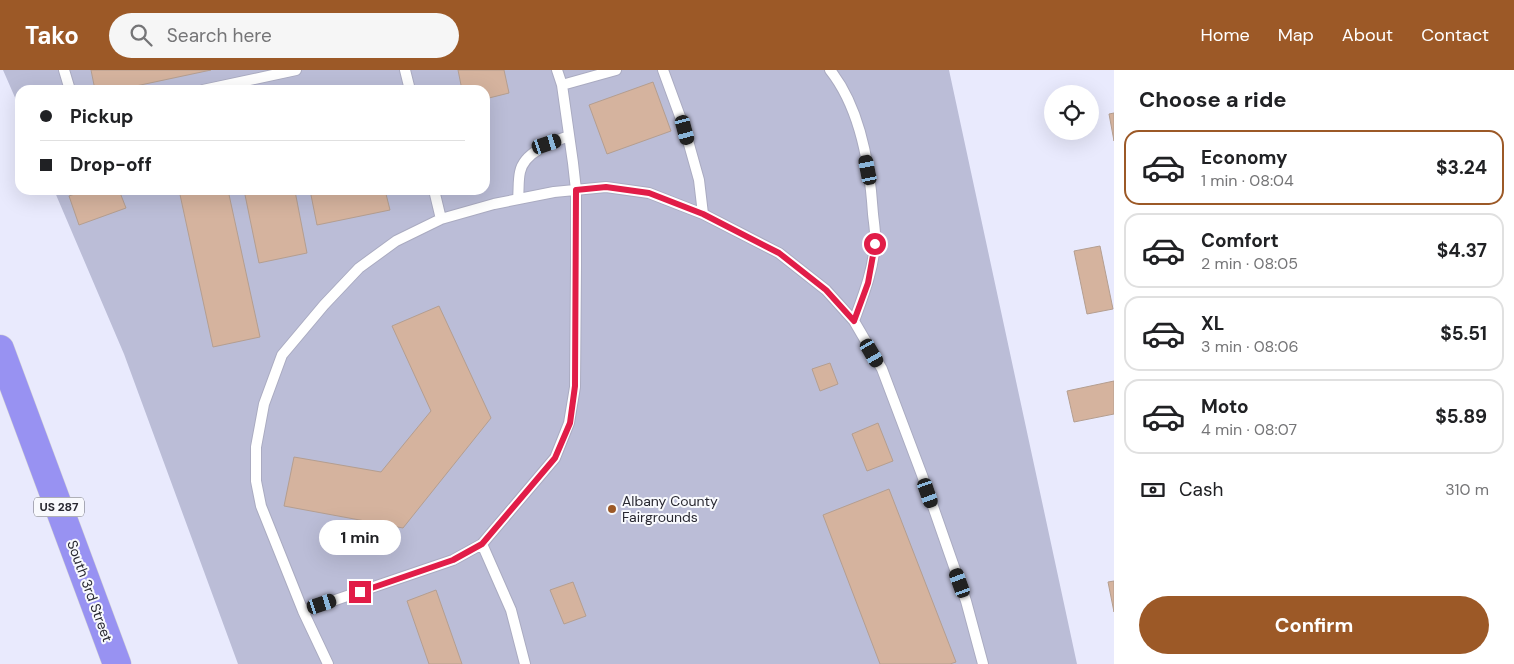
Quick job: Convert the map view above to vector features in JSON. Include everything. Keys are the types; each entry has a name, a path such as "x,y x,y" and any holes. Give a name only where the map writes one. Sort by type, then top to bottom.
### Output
{"highway":[{"name":"South 3rd Street","path":"0,349 10,387 118,664"}],"lane":[{"path":"64,70 68,85"},
{"path":"227,85 296,70"},
{"path":"405,70 409,85"},
{"path":"303,611 453,560 482,544 555,458 570,423 575,386 576,190 562,85 557,70"},
{"path":"562,85 616,70"},
{"path":"663,70 685,130 699,180 703,214"},
{"path":"830,70 838,80 858,124 871,186 875,244 868,283 854,321"},
{"path":"518,199 520,170 529,157 547,144 569,136"},
{"path":"328,664 303,611 261,506 256,481 256,447 264,404 282,354 359,268 396,241 441,219 494,204 554,192 606,187 649,193 703,214 779,253 826,290 854,321 882,369 922,475 966,601 983,664"},
{"path":"435,195 441,219"},
{"path":"482,544 511,610 525,664"}],"shaded area":[{"name":"Albany County Fairgrounds","path":"3,70 949,70 1077,664 238,664 124,354 56,195 490,195 490,85 15,85 15,98"}],"building":[{"path":"91,70 211,70 140,85 94,85"},
{"path":"458,70 504,70 509,93 490,98 490,85 461,85"},
{"path":"653,82 671,131 607,154 589,105"},
{"path":"1114,113 1114,141 1109,114"},
{"path":"121,195 126,208 79,225 69,196"},
{"path":"180,195 229,195 260,337 213,347"},
{"path":"245,195 296,195 307,253 259,263"},
{"path":"311,195 386,195 390,210 317,225"},
{"path":"1100,246 1113,309 1087,314 1074,251"},
{"path":"439,306 491,418 403,528 284,506 294,457 381,472 431,411 392,326"},
{"path":"830,363 838,384 820,391 812,369"},
{"path":"1114,381 1114,414 1074,422 1067,391"},
{"path":"878,423 893,461 867,471 852,434"},
{"path":"889,489 956,662 950,664 880,664 823,515"},
{"path":"1114,581 1114,612 1108,582"},
{"path":"573,582 586,616 564,624 550,590"},
{"path":"436,590 462,664 429,664 407,601"}],"place":[{"name":"Albany County Fairgrounds","path":"612,509"}],"route":[{"path":"360,592 453,560 482,544 555,458 570,423 575,386 576,190 606,187 649,193 703,214 779,253 826,290 854,321 868,283 875,244"}]}
